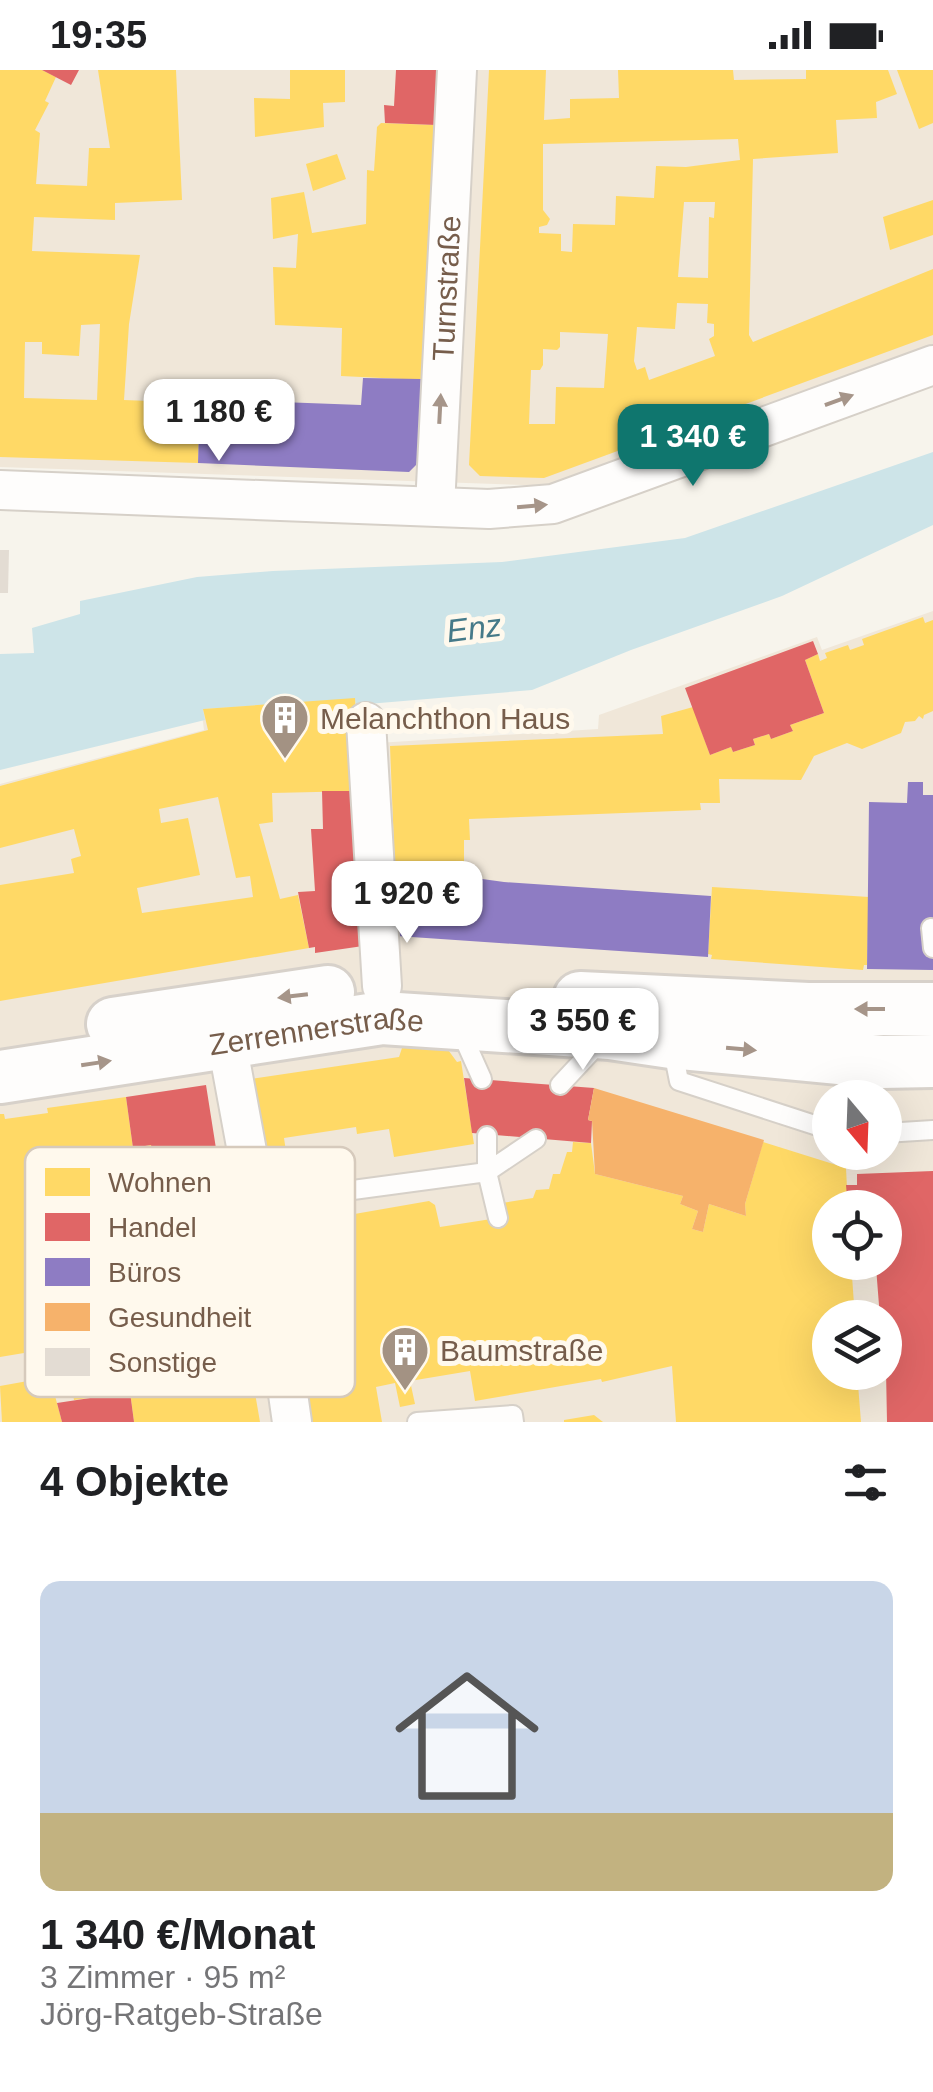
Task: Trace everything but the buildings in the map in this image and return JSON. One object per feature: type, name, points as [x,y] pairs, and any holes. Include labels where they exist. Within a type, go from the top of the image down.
[{"type":"main road","name":"Zerrennerstraße","points":[[0,1043],[243,1002],[382,986],[647,1020],[881,1062],[933,1061]]},
{"type":"main road","name":"Zerrennerstraße","points":[[0,1077],[382,1018],[456,1022],[647,1020],[808,1009],[933,1009]]},
{"type":"street","name":"Turnstraße","points":[[435,506],[458,70]]},
{"type":"street","points":[[0,490],[489,509],[553,504],[933,366]]},
{"type":"street","points":[[366,722],[382,986]]},
{"type":"street","points":[[227,1043],[246,1147]]},
{"type":"street","points":[[290,1397],[292,1422]]},
{"type":"lane","points":[[931,928],[933,948]]},
{"type":"lane","points":[[560,1085],[647,1020],[679,1081],[812,1124]]},
{"type":"lane","points":[[456,1022],[482,1079]]},
{"type":"lane","points":[[902,1132],[933,1130]]},
{"type":"lane","points":[[487,1136],[488,1172],[498,1218]]},
{"type":"lane","points":[[355,1190],[488,1172],[536,1138]]},
{"type":"lane","points":[[417,1422],[512,1415],[514,1422]]},
{"type":"shaded area","points":[[0,70],[933,70],[933,344],[551,486],[0,467]]},
{"type":"shaded area","points":[[933,611],[933,1422],[0,1422],[0,784],[204,730],[201,706],[359,698],[362,744],[598,729],[599,715],[817,637],[822,650]]},
{"type":"water","name":"Enz","points":[[933,452],[933,525],[782,596],[532,690],[356,705],[355,699],[203,709],[205,720],[0,770],[0,654],[34,653],[32,628],[80,614],[80,601],[197,577],[502,562],[685,538]]},
{"type":"place","name":"Melanchthon Haus","points":[[285,760]]},
{"type":"place","name":"Baumstraße","points":[[405,1392]]}]
